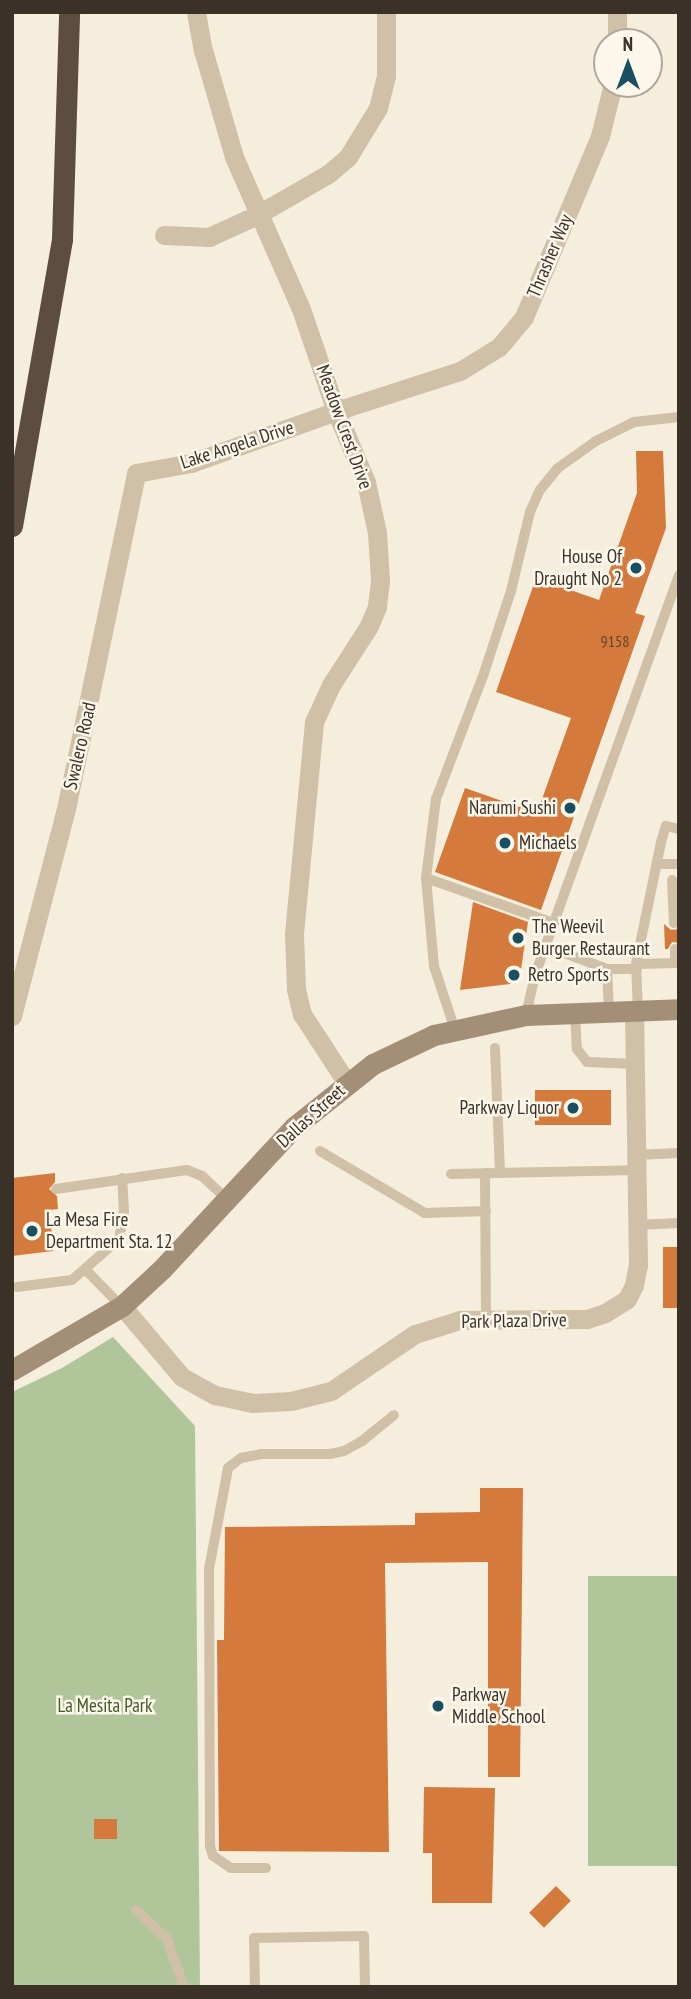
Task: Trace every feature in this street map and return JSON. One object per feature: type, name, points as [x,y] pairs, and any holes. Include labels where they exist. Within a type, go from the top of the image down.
[{"type":"highway","points":[[12,526],[62,239],[69,12]]},
{"type":"street","name":"Meadow Crest Drive","points":[[196,12],[203,50],[233,157],[301,309],[336,411],[366,482],[377,533],[379,594],[369,626],[331,685],[314,722],[298,874],[295,973],[302,1014],[347,1083]]},
{"type":"street","points":[[164,235],[209,237],[257,215],[328,174],[348,157],[365,134],[378,108],[386,76],[386,12]]},
{"type":"street","name":"Thrasher Way","points":[[336,411],[460,371],[487,357],[508,338],[524,317],[600,136],[610,98]]},
{"type":"street","name":"Lake Angela Drive","points":[[136,473],[191,463],[336,411]]},
{"type":"street","name":"Swalero Road","points":[[12,1016],[66,809],[136,473]]},
{"type":"street","name":"Dallas Street","points":[[12,1370],[122,1307],[162,1269],[294,1127],[373,1064],[434,1035],[526,1015],[679,1009]]},
{"type":"street","name":"Park Plaza Drive","points":[[122,1307],[182,1377],[215,1395],[252,1403],[291,1401],[331,1391],[415,1334],[460,1320],[587,1319],[605,1313],[627,1299],[634,1285],[637,1224],[636,1011]]},
{"type":"lane","points":[[455,1030],[434,966],[426,878],[436,799],[484,673],[511,591],[523,533],[540,489],[558,468],[596,441],[634,422],[679,417]]},
{"type":"lane","points":[[526,1015],[546,946],[679,575]]},
{"type":"lane","points":[[636,1011],[637,967],[666,826],[679,830]]},
{"type":"lane","points":[[657,864],[675,864]]},
{"type":"lane","points":[[426,878],[554,923]]},
{"type":"lane","points":[[653,881],[676,880],[674,923]]},
{"type":"lane","points":[[546,946],[607,969],[677,963],[675,948]]},
{"type":"lane","points":[[607,969],[609,1012]]},
{"type":"lane","points":[[575,1013],[577,1049],[587,1062],[635,1064]]},
{"type":"lane","points":[[495,1048],[500,1173]]},
{"type":"lane","points":[[320,1151],[425,1213],[486,1211]]},
{"type":"lane","points":[[451,1174],[500,1173],[636,1162],[679,1153]]},
{"type":"lane","points":[[56,1189],[187,1170],[202,1176],[227,1199]]},
{"type":"lane","points":[[485,1173],[486,1319]]},
{"type":"lane","points":[[17,1287],[72,1280],[119,1239],[124,1212],[122,1178]]},
{"type":"lane","points":[[637,1224],[679,1223]]},
{"type":"lane","points":[[85,1269],[102,1290],[122,1307]]},
{"type":"lane","points":[[266,1868],[231,1868],[213,1856],[210,1846],[209,1569],[228,1468],[241,1458],[262,1454],[330,1454],[344,1451],[362,1441],[394,1415]]},
{"type":"lane","points":[[136,1909],[167,1939],[184,1987]]},
{"type":"lane","points":[[255,1987],[254,1938],[364,1936],[365,1987]]},
{"type":"green space","name":"La Mesita Park","points":[[113,1337],[195,1426],[200,1987],[12,1987],[12,1392],[62,1368]]},
{"type":"green space","points":[[588,1576],[679,1576],[679,1866],[588,1866]]},
{"type":"building","points":[[636,451],[663,451],[666,528],[635,613],[645,616],[541,910],[435,872],[465,788],[537,813],[571,718],[496,692],[536,578],[599,600],[637,493]]},
{"type":"building","points":[[473,902],[528,922],[519,983],[460,990]]},
{"type":"building","points":[[664,924],[671,930],[679,929],[679,943],[672,942],[668,949],[665,949]]},
{"type":"building","name":"Parkway Liquor","points":[[535,1090],[611,1090],[611,1125],[535,1125]]},
{"type":"building","name":"La Mesa Fire Department Sta. 12","points":[[55,1173],[55,1182],[49,1189],[57,1196],[58,1209],[50,1210],[53,1251],[12,1256],[12,1178]]},
{"type":"building","points":[[663,1247],[678,1247],[678,1308],[663,1308]]},
{"type":"building","points":[[480,1488],[523,1488],[520,1777],[488,1777],[488,1562],[385,1563],[389,1852],[219,1851],[217,1640],[224,1640],[225,1527],[415,1525],[415,1513],[480,1512]]},
{"type":"building","points":[[424,1787],[495,1788],[492,1903],[432,1903],[432,1853],[423,1853]]},
{"type":"building","points":[[94,1819],[117,1819],[117,1839],[94,1839]]},
{"type":"building","points":[[556,1886],[571,1901],[544,1928],[529,1913]]},
{"type":"place","name":"House Of Draught No 2","points":[[636,568]]},
{"type":"place","name":"Narumi Sushi","points":[[570,808]]},
{"type":"place","name":"Michaels","points":[[505,843]]},
{"type":"place","name":"The Weevil Burger Restaurant","points":[[518,938]]},
{"type":"place","name":"Retro Sports","points":[[514,975]]},
{"type":"place","name":"Parkway Liquor","points":[[573,1108]]},
{"type":"place","name":"La Mesa Fire Department Sta. 12","points":[[32,1231]]},
{"type":"place","name":"Parkway Middle School","points":[[438,1706]]}]
